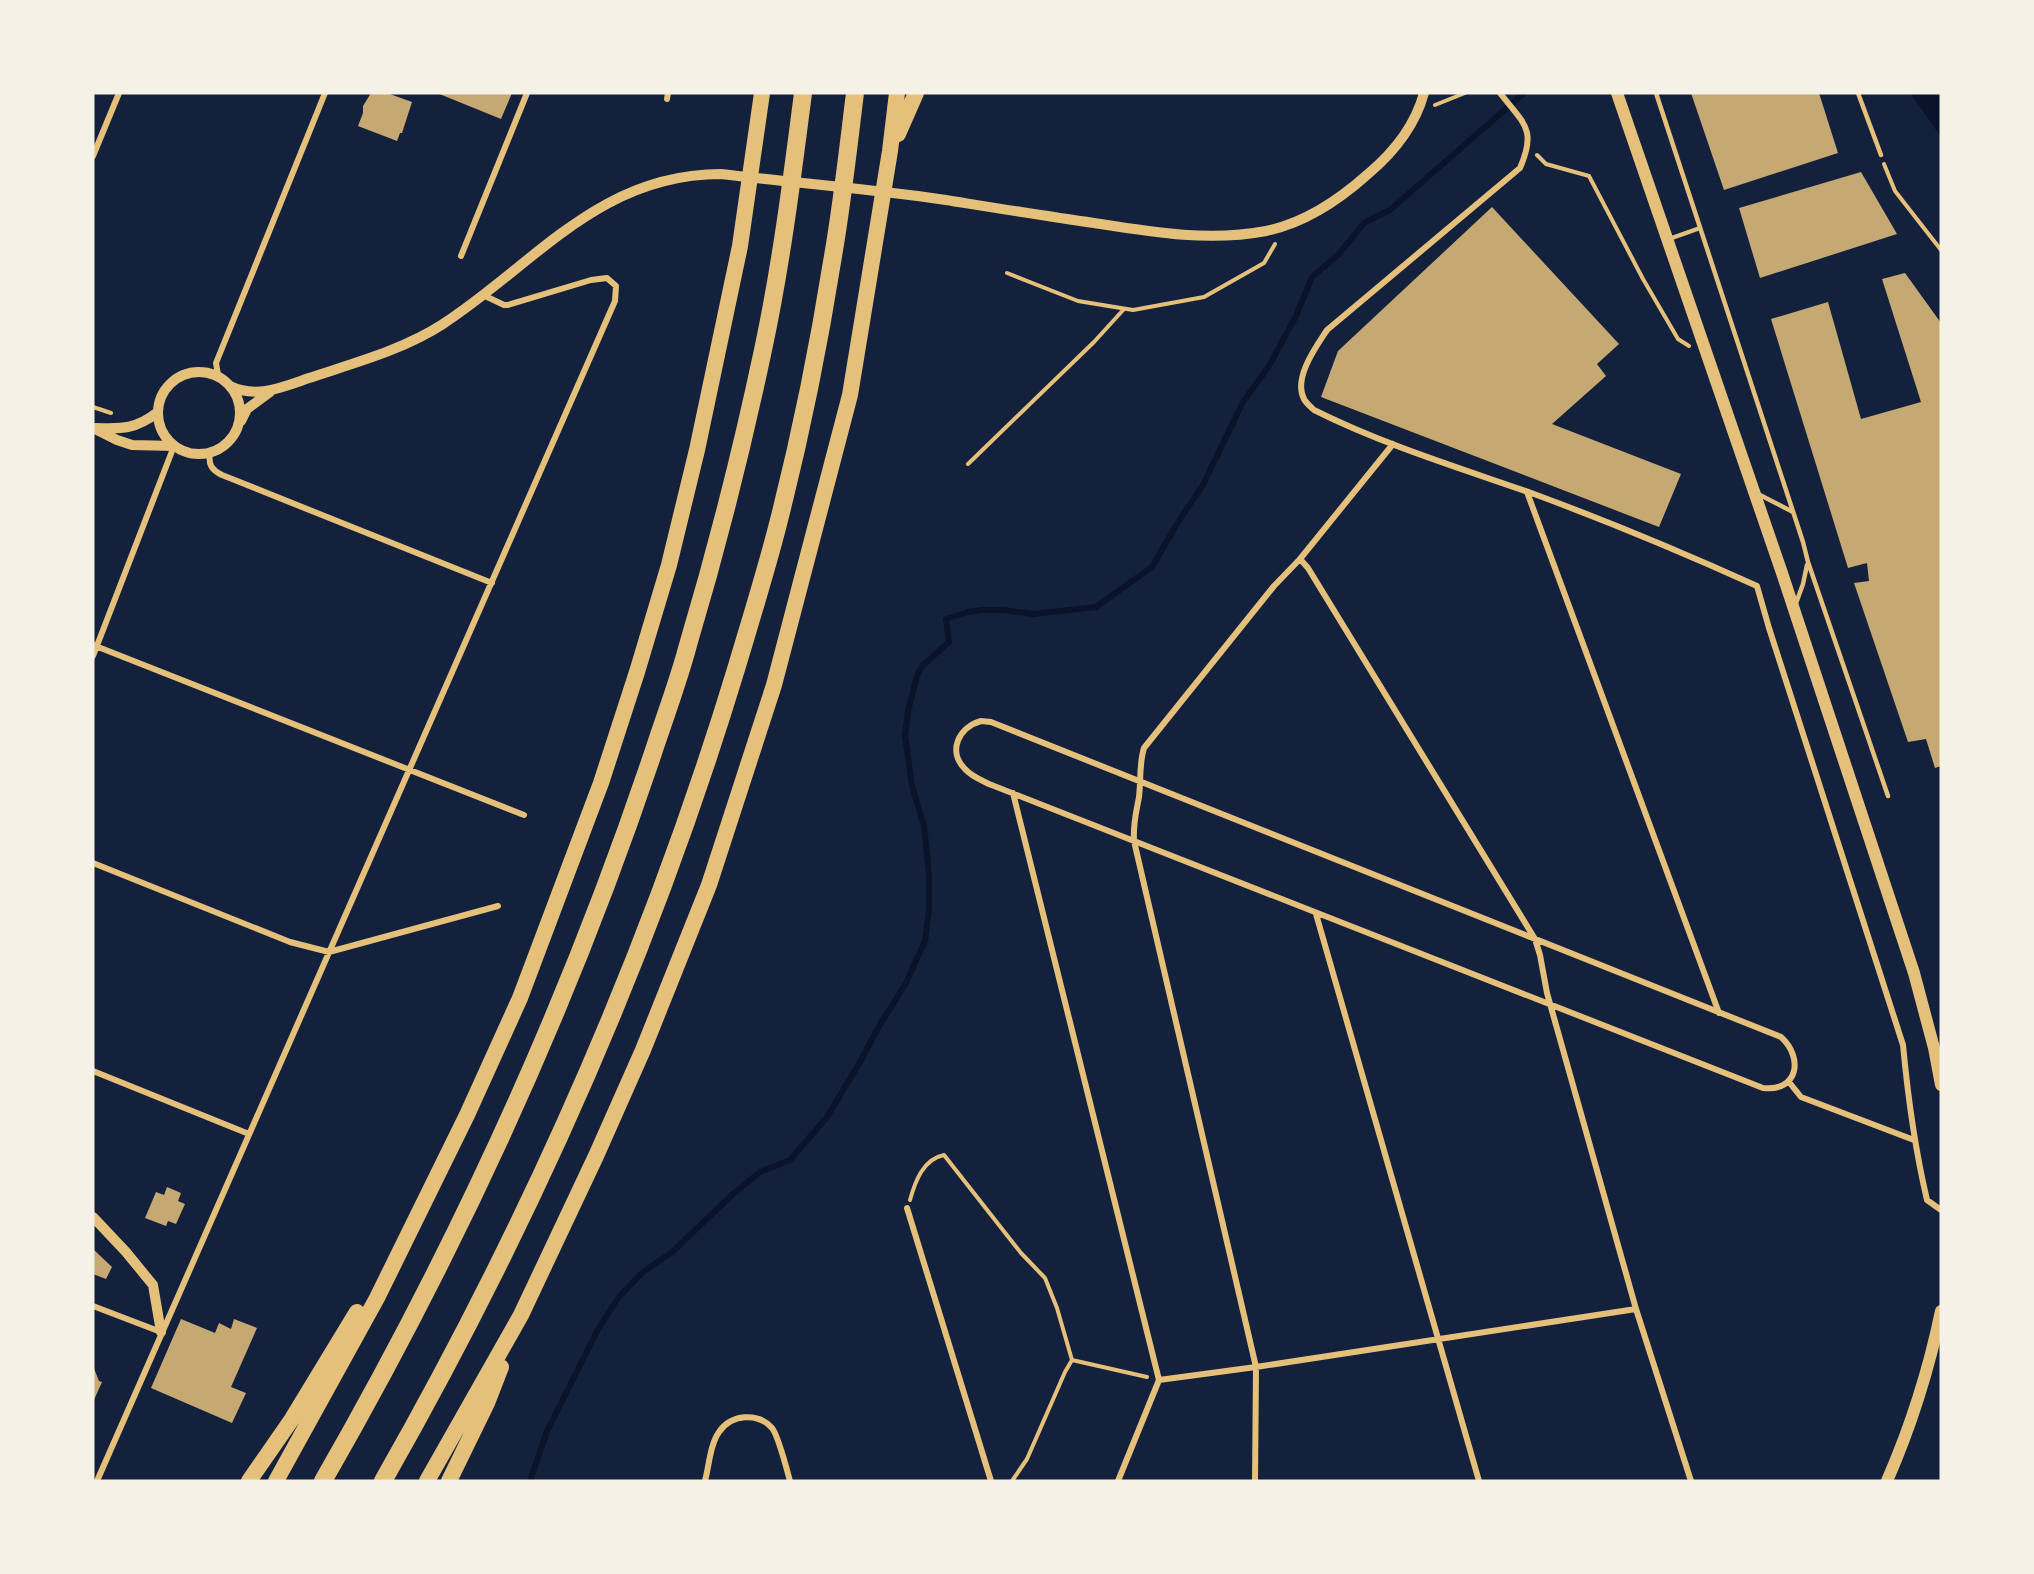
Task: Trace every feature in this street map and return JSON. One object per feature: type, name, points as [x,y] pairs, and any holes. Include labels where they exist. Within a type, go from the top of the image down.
[{"type":"highway","points":[[276,1481],[377,1298],[467,1115],[520,998],[605,772],[669,565],[697,450],[740,246],[762,93]]},
{"type":"highway","points":[[428,1481],[521,1315],[596,1156],[643,1050],[709,885],[774,685],[850,394],[890,151],[897,93]]},
{"type":"highway","points":[[323,1481],[372,1396],[481,1178],[549,1027],[606,888],[638,798],[687,648],[718,540],[764,347],[802,99]]},
{"type":"highway","points":[[890,151],[913,100]]},
{"type":"highway","points":[[383,1481],[439,1384],[579,1096],[623,991],[671,864],[724,710],[778,523],[806,402],[833,261],[854,102]]},
{"type":"highway","points":[[249,1481],[292,1419],[419,1211]]},
{"type":"highway","points":[[449,1481],[487,1403],[521,1315]]},
{"type":"main road","points":[[1617,93],[1754,492],[1914,973],[1941,1084]]},
{"type":"main road","points":[[1887,1481],[1902,1446],[1925,1376],[1941,1311]]},
{"type":"street","points":[[93,156],[119,93]]},
{"type":"street","points":[[218,375],[216,363],[325,93]]},
{"type":"street","points":[[461,256],[527,93]]},
{"type":"street","points":[[230,386],[245,392],[273,390],[420,337],[441,325],[552,239],[598,207],[652,184],[700,174],[721,174],[943,200],[1175,234],[1224,236],[1266,231],[1315,213],[1363,179],[1402,139],[1417,112],[1424,93]]},
{"type":"street","points":[[1500,93],[1523,124],[1528,135],[1528,146],[1520,168],[1328,330],[1307,362],[1302,378],[1304,399],[1314,410],[1393,444],[1666,545],[1757,586],[1903,1046],[1914,1140],[1927,1200],[1941,1210]]},
{"type":"street","points":[[97,1481],[615,301],[616,286],[607,278],[591,280],[508,305],[483,294]]},
{"type":"street","points":[[238,426],[240,412],[236,396],[226,380],[218,375],[198,372],[184,374],[166,387],[159,400],[158,423],[164,436],[174,446],[196,455],[210,453],[223,447],[233,437],[247,409],[273,390]]},
{"type":"street","points":[[93,428],[133,427],[158,412]]},
{"type":"street","points":[[93,428],[132,445],[174,446]]},
{"type":"street","points":[[1255,1481],[1256,1367],[1134,841],[1141,758],[1144,748],[1274,586],[1300,559],[1393,444]]},
{"type":"street","points":[[93,656],[174,446]]},
{"type":"street","points":[[210,453],[210,465],[214,471],[222,475],[492,582]]},
{"type":"street","points":[[1527,492],[1719,1012]]},
{"type":"street","points":[[1300,559],[1308,568],[1535,939],[1545,985],[1636,1310],[1691,1481]]},
{"type":"street","points":[[95,646],[524,815]]},
{"type":"street","points":[[981,721],[991,722],[1719,1012],[1781,1037],[1788,1044],[1794,1061],[1793,1074],[1789,1083],[1781,1087],[1763,1088],[1012,792],[974,776],[963,768],[957,756],[958,741],[962,731],[971,724],[981,721]]},
{"type":"street","points":[[1012,792],[1159,1380],[1118,1481]]},
{"type":"street","points":[[93,862],[290,942],[329,952],[498,906]]},
{"type":"street","points":[[1317,914],[1479,1481]]},
{"type":"street","points":[[93,1071],[249,1134]]},
{"type":"street","points":[[1789,1083],[1802,1097],[1914,1140]]},
{"type":"street","points":[[907,1208],[991,1481]]},
{"type":"street","points":[[93,1217],[153,1285],[161,1332]]},
{"type":"street","points":[[93,1306],[161,1332]]},
{"type":"street","points":[[1159,1380],[1636,1310]]},
{"type":"street","points":[[705,1481],[719,1431],[731,1421],[747,1416],[760,1420],[773,1429],[790,1481]]},
{"type":"lane","points":[[1656,93],[1808,562],[1888,796]]},
{"type":"lane","points":[[1858,93],[1881,155]]},
{"type":"lane","points":[[1667,240],[1700,228]]},
{"type":"lane","points":[[1754,492],[1793,512]]},
{"type":"lane","points":[[1793,610],[1808,562]]},
{"type":"path","points":[[1417,112],[1465,93]]},
{"type":"path","points":[[1528,146],[1546,164],[1590,176],[1642,279],[1678,339],[1708,358]]},
{"type":"path","points":[[1881,155],[1887,176],[1895,191],[1941,250]]},
{"type":"path","points":[[1007,273],[1078,301],[1133,310],[1204,297],[1264,263],[1286,225]]},
{"type":"path","points":[[968,464],[1094,342],[1124,308]]},
{"type":"path","points":[[907,1208],[916,1178],[935,1157],[944,1155],[1021,1253],[1045,1278],[1057,1308],[1072,1360],[1027,1459],[1012,1481]]},
{"type":"path","points":[[1072,1360],[1159,1380]]},
{"type":"water","points":[[1910,93],[1941,93],[1941,137]]},
{"type":"building","points":[[371,93],[387,93],[412,102],[397,141],[358,126],[363,106]]},
{"type":"building","points":[[437,93],[512,93],[501,119]]},
{"type":"building","points":[[1691,93],[1819,93],[1838,153],[1724,190]]},
{"type":"building","points":[[1861,172],[1897,234],[1760,278],[1739,208]]},
{"type":"building","points":[[1492,207],[1619,344],[1597,364],[1606,376],[1552,424],[1681,474],[1659,527],[1321,397],[1338,351]]},
{"type":"building","points":[[1905,273],[1941,323],[1941,766],[1935,768],[1926,739],[1908,742],[1854,583],[1869,581],[1867,563],[1848,568],[1771,319],[1828,302],[1861,419],[1921,402],[1882,279]]},
{"type":"building","points":[[167,1187],[181,1193],[178,1201],[185,1204],[176,1224],[168,1221],[166,1226],[145,1218],[156,1192],[164,1195]]},
{"type":"building","points":[[93,1249],[112,1267],[106,1279],[93,1274]]},
{"type":"building","points":[[181,1319],[215,1333],[219,1323],[231,1329],[234,1319],[257,1328],[231,1387],[246,1393],[232,1423],[151,1388]]},
{"type":"building","points":[[93,1366],[99,1381],[102,1382],[93,1402]]},
{"type":"waterway","points":[[530,1481],[547,1431],[597,1331],[618,1298],[643,1272],[671,1253],[733,1194],[760,1172],[790,1160],[827,1117],[906,983],[925,941],[929,910],[929,874],[924,826],[912,786],[905,736],[908,711],[917,676],[922,666],[949,642],[946,619],[983,610],[1033,614],[1096,607],[1152,567],[1203,485],[1243,402],[1269,366],[1296,316],[1312,277],[1338,255],[1364,223],[1390,210],[1524,93]]}]
